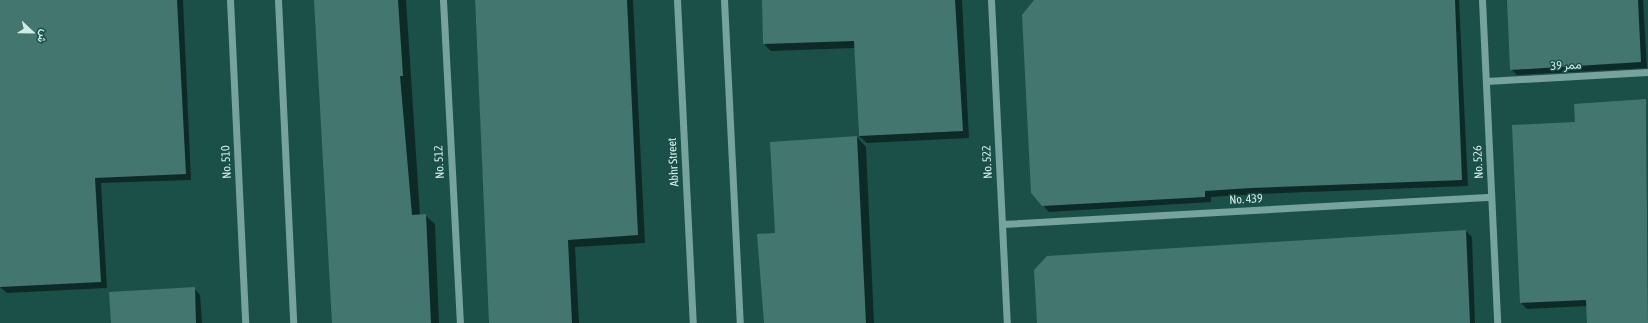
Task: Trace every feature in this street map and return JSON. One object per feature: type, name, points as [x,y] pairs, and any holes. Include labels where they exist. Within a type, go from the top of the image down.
[{"type":"street","name":"No. 510","points":[[230,0],[245,323]]},
{"type":"street","points":[[278,0],[293,323]]},
{"type":"street","name":"No. 512","points":[[443,0],[460,323]]},
{"type":"street","name":"Abhr Street","points":[[677,0],[693,323]]},
{"type":"street","points":[[724,0],[740,323]]},
{"type":"street","name":"No. 522","points":[[991,0],[1007,323]]},
{"type":"street","name":"No. 526","points":[[1482,0],[1497,323]]},
{"type":"street","name":"ممر 39","points":[[1486,81],[1648,72]]},
{"type":"street","name":"No. 439","points":[[1002,224],[1491,197]]},
{"type":"building","points":[[0,0],[177,0],[186,174],[95,178],[101,282],[0,287]]},
{"type":"building","points":[[314,0],[398,0],[403,76],[400,76],[412,215],[426,214],[431,323],[332,323]]},
{"type":"building","points":[[475,0],[627,0],[638,235],[568,240],[572,323],[489,323]]},
{"type":"building","points":[[762,0],[955,0],[963,131],[859,136],[854,41],[763,44]]},
{"type":"building","points":[[1034,0],[1455,0],[1462,180],[1251,188],[1205,191],[1205,197],[1042,206],[1031,193],[1022,15]]},
{"type":"building","points":[[1507,0],[1638,0],[1641,62],[1510,70]]},
{"type":"building","points":[[1646,99],[1648,323],[1587,323],[1586,300],[1520,303],[1512,125],[1575,122],[1574,104]]},
{"type":"building","points":[[857,136],[866,323],[764,323],[757,234],[775,233],[770,142]]},
{"type":"building","points":[[1466,230],[1470,323],[1037,323],[1034,270],[1047,256]]},
{"type":"building","points":[[195,287],[196,323],[111,323],[109,292]]}]
